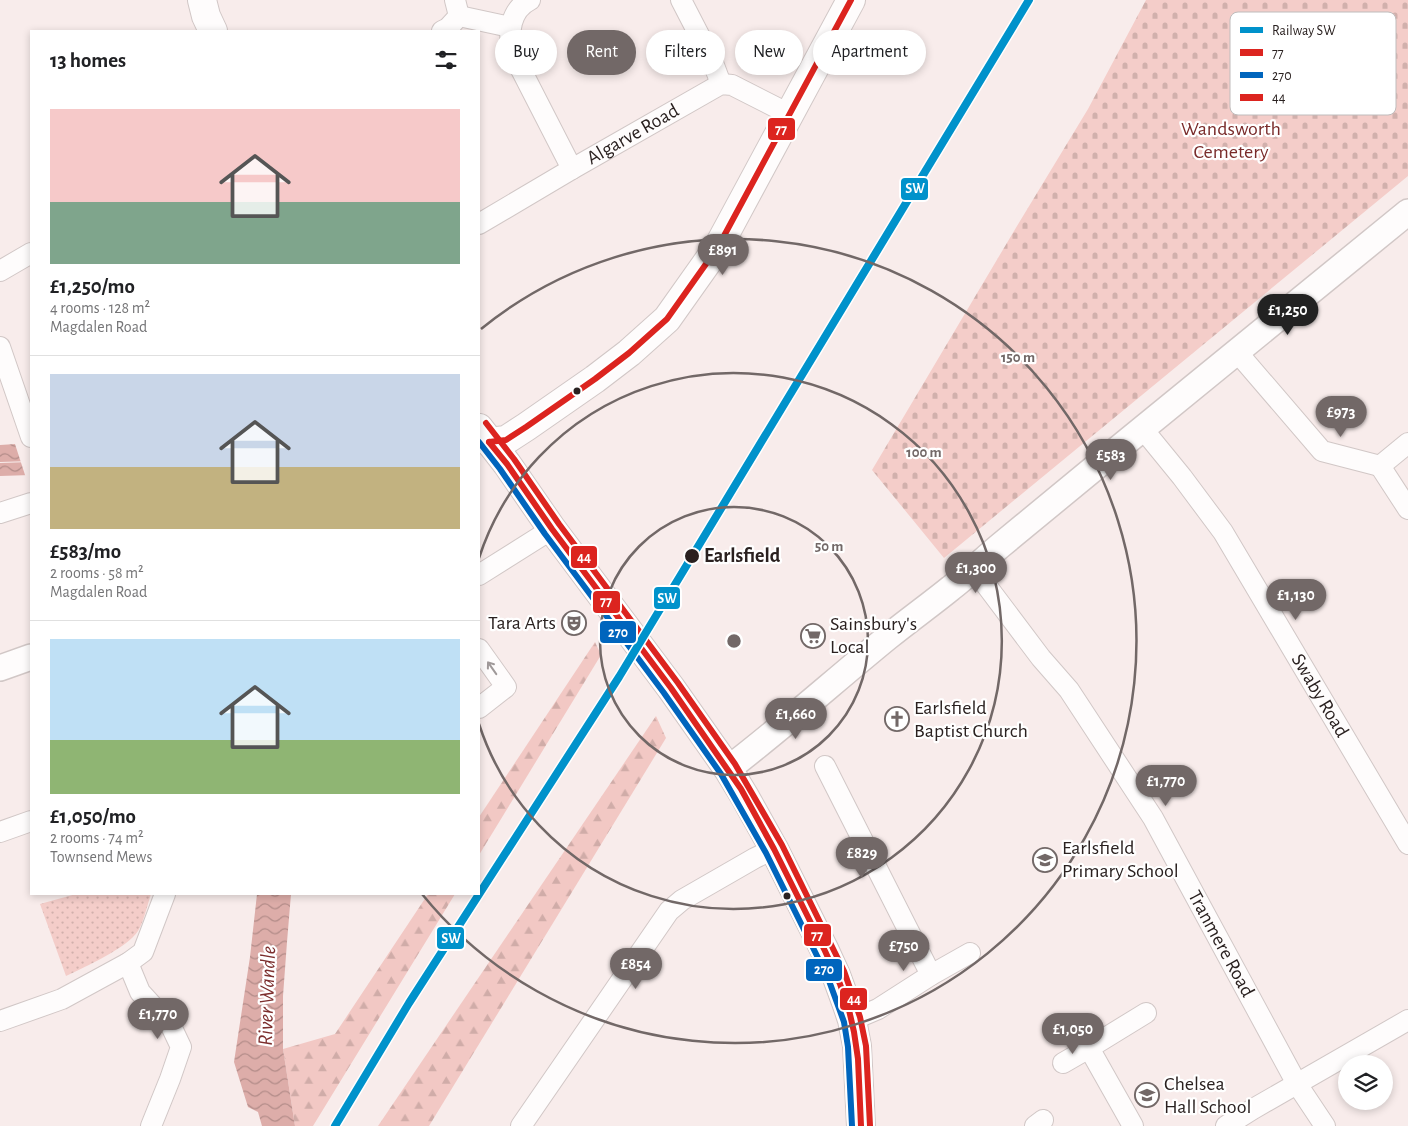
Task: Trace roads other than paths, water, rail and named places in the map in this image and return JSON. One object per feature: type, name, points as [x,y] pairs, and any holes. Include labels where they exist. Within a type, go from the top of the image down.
[{"type":"main road","points":[[202,0],[206,16],[213,30]]},
{"type":"main road","points":[[482,438],[506,440],[595,379],[629,353],[666,319],[718,247],[851,0]]},
{"type":"main road","points":[[482,438],[507,464],[552,529],[671,688],[741,789],[774,849],[836,975],[852,1020],[857,1046],[861,1126]]},
{"type":"street","points":[[530,0],[514,15],[510,27],[509,40],[512,52],[572,168]]},
{"type":"street","points":[[681,0],[712,60],[720,84],[732,85],[789,114]]},
{"type":"street","points":[[444,30],[448,28],[457,8],[510,27]]},
{"type":"street","name":"Algarve Road","points":[[480,223],[572,168],[720,84]]},
{"type":"street","points":[[728,769],[1408,212]]},
{"type":"street","points":[[0,271],[30,254]]},
{"type":"street","points":[[0,347],[30,434]]},
{"type":"street","points":[[1237,352],[1322,451],[1380,466],[1408,509]]},
{"type":"street","name":"Swaby Road","points":[[1142,428],[1223,532],[1408,844]]},
{"type":"street","points":[[1380,466],[1408,443]]},
{"type":"street","points":[[0,513],[30,503]]},
{"type":"street","points":[[480,574],[552,529]]},
{"type":"street","name":"Tranmere Road","points":[[974,569],[1041,658],[1069,690],[1153,818],[1297,1084],[1325,1126]]},
{"type":"street","points":[[480,650],[506,687],[480,707]]},
{"type":"street","points":[[0,668],[30,658]]},
{"type":"street","points":[[825,766],[930,975]]},
{"type":"street","points":[[0,832],[30,821]]},
{"type":"street","points":[[521,1126],[669,910],[682,900],[774,849]]},
{"type":"street","points":[[0,1021],[62,999],[128,963],[143,952],[165,895]]},
{"type":"street","points":[[852,1020],[878,1009],[930,975],[970,953]]},
{"type":"street","points":[[128,963],[140,992],[171,1026],[181,1047],[151,1126]]},
{"type":"street","points":[[1063,1063],[1146,1013]]},
{"type":"street","points":[[1226,1126],[1408,1020]]},
{"type":"street","points":[[1089,1048],[1133,1126]]},
{"type":"water","points":[[30,443],[30,461],[0,462],[0,445]]},
{"type":"water","points":[[30,462],[30,475],[0,476],[0,463]]},
{"type":"water","name":"River Wandle","points":[[257,895],[291,895],[283,996],[283,1049],[295,1126],[262,1126],[258,1112],[248,1107],[234,1062],[250,957]]},
{"type":"rail line","name":"SW","points":[[480,893],[619,677],[1029,0]]},
{"type":"rail line","name":"SW","points":[[335,1126],[409,1003],[479,895]]},
{"type":"place","name":"Earlsfield","points":[[692,556]]},
{"type":"place","name":"Tara Arts","points":[[574,623]]},
{"type":"place","name":"Sainsbury's Local","points":[[813,636]]},
{"type":"place","name":"Earlsfield Baptist Church","points":[[897,719]]},
{"type":"place","name":"Earlsfield Primary School","points":[[1045,860]]},
{"type":"place","name":"Chelsea Hall School","points":[[1147,1095]]},
{"type":"park label","name":"Wandsworth Cemetery","points":[[1231,140]]}]
